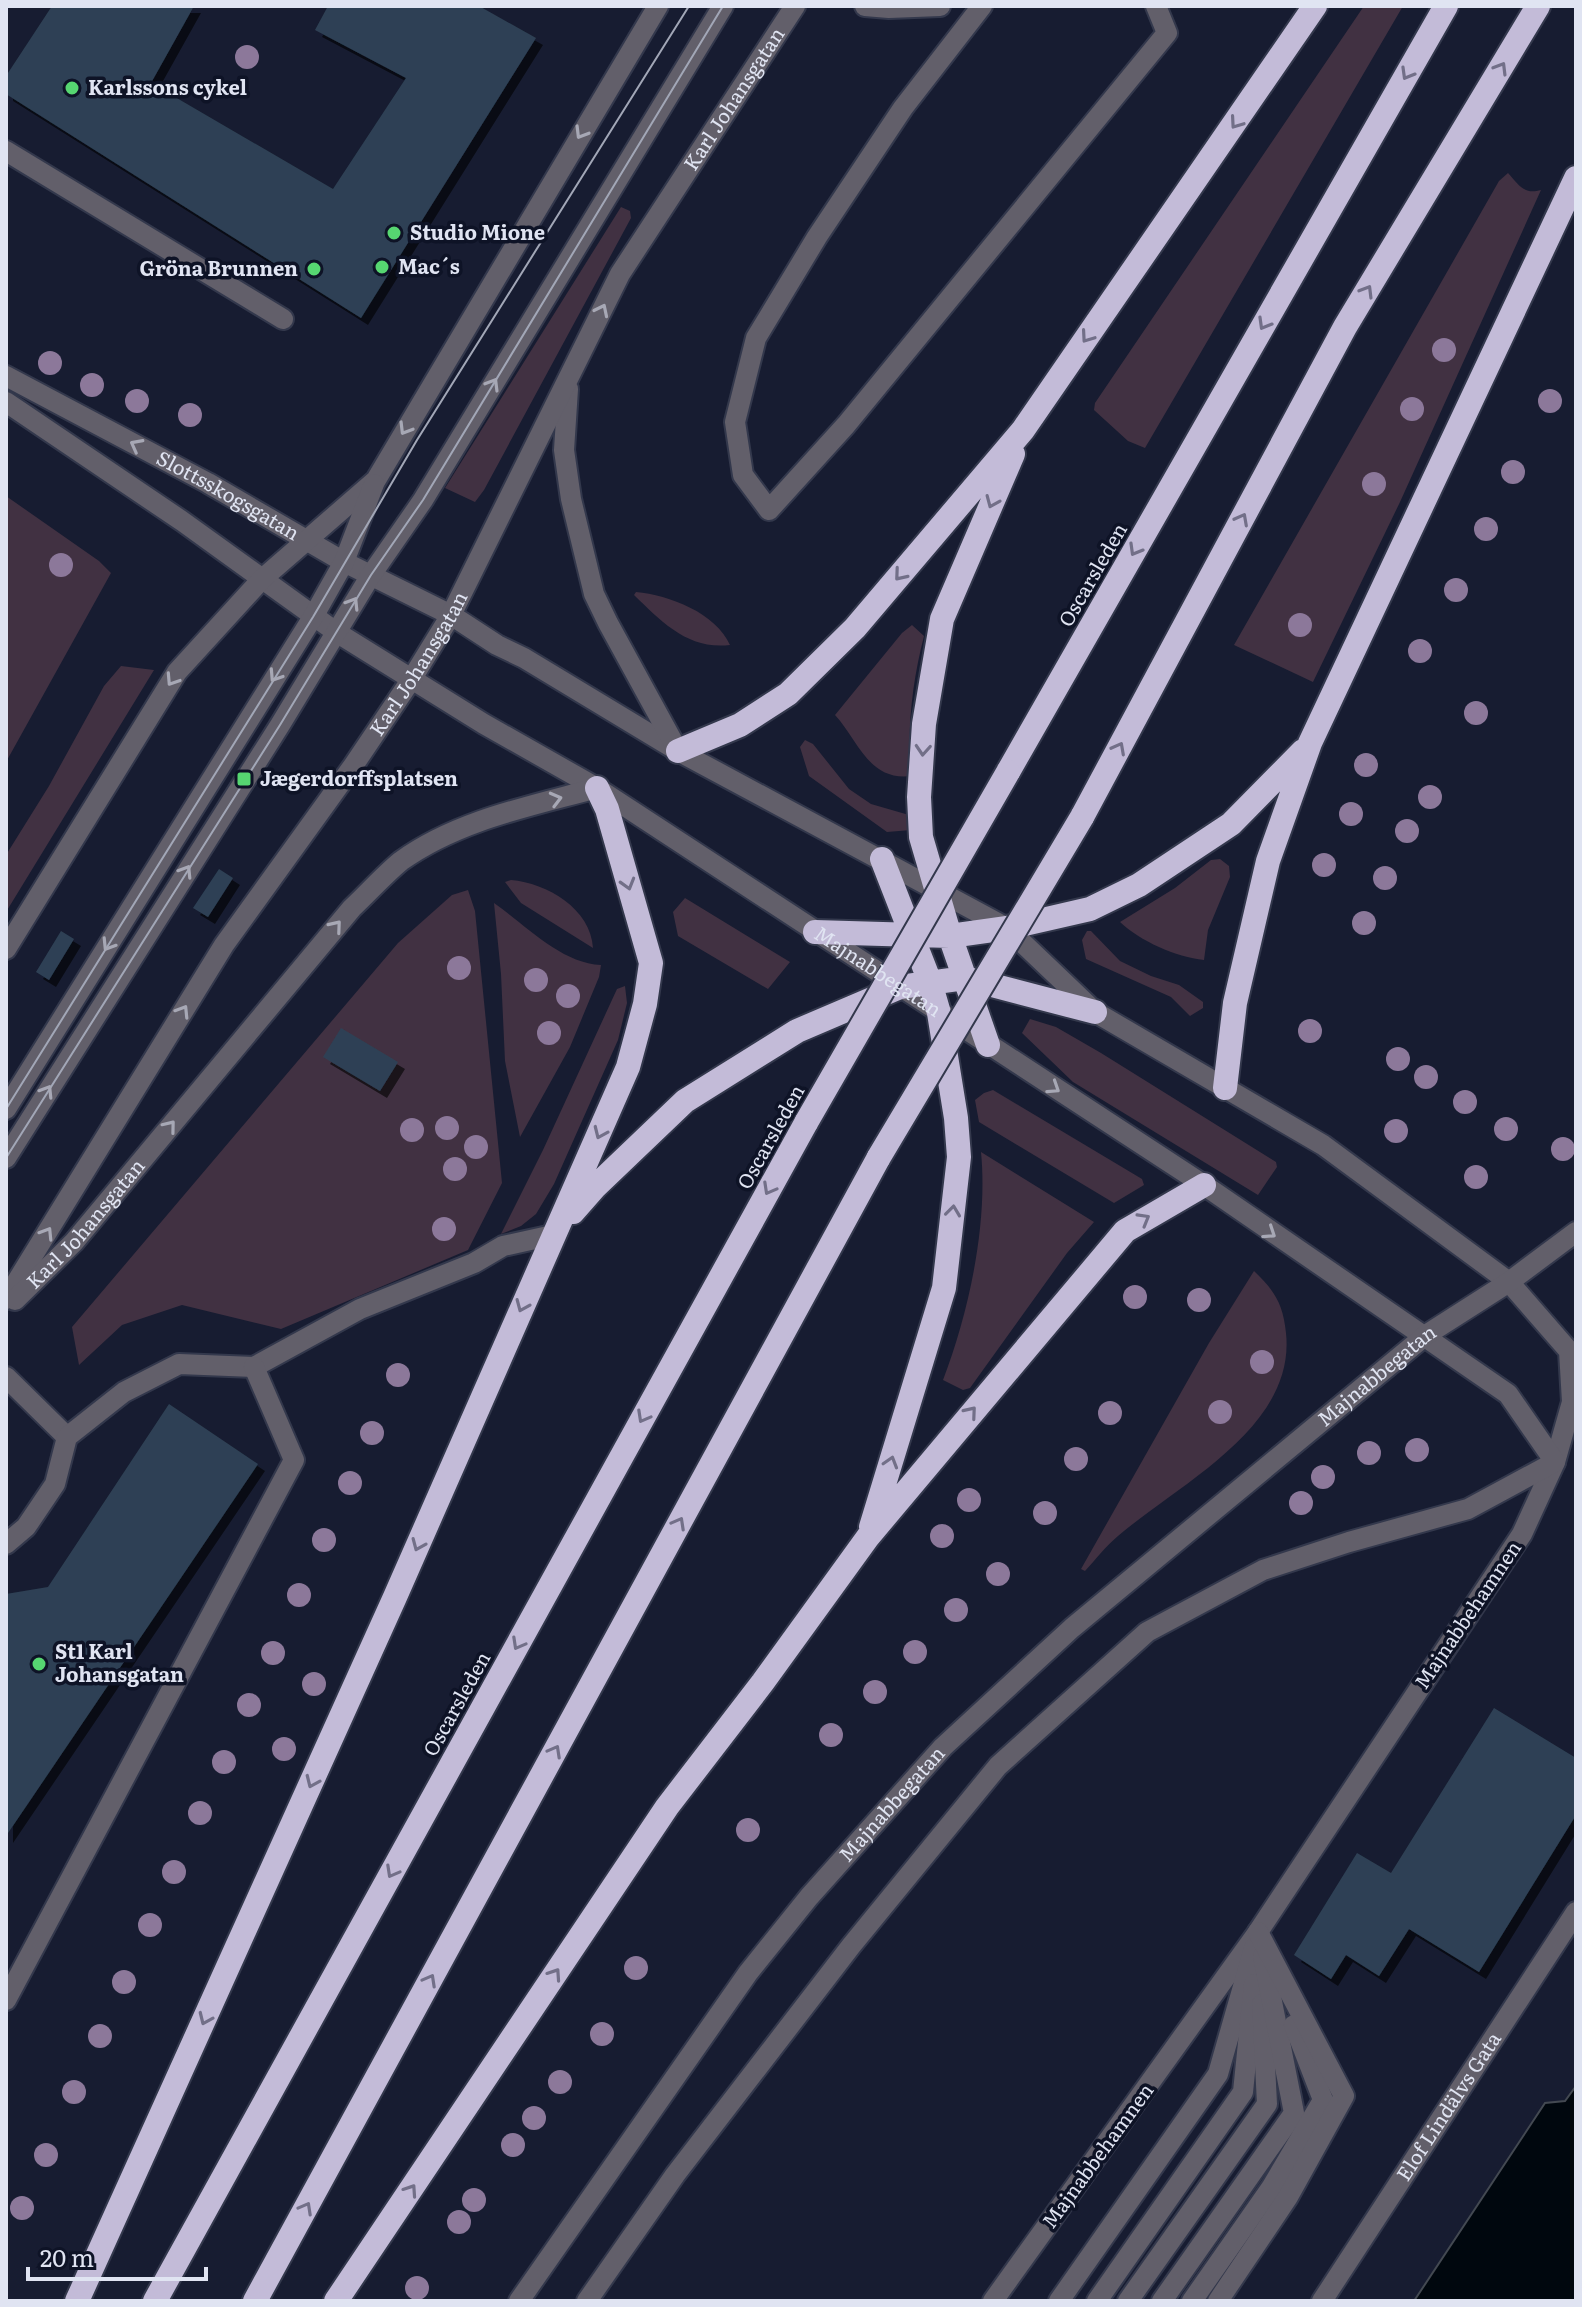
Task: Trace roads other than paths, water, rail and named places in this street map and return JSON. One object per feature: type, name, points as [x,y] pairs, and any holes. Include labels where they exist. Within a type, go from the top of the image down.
[{"type":"highway","points":[[678,751],[740,725],[788,694],[855,628],[1023,430],[1315,6]]},
{"type":"highway","name":"Oscarsleden","points":[[155,2301],[807,1121],[1446,6]]},
{"type":"highway","points":[[255,2301],[879,1157],[1082,817],[1345,327],[1538,6]]},
{"type":"highway","points":[[1225,1088],[1235,1003],[1268,861],[1310,743],[1576,178]]},
{"type":"highway","points":[[988,1045],[950,936],[921,837],[919,797],[924,724],[942,619],[1023,430]]},
{"type":"highway","points":[[815,932],[950,936],[1007,928],[1090,909],[1139,885],[1231,824],[1310,743]]},
{"type":"highway","points":[[77,2301],[395,1597],[628,1067],[645,1004],[651,963],[607,809],[597,788]]},
{"type":"highway","points":[[868,1537],[944,1288],[959,1157],[939,1013],[882,859]]},
{"type":"highway","points":[[553,1235],[595,1187],[685,1101],[797,1031],[900,987],[965,978],[1095,1012]]},
{"type":"highway","points":[[336,2301],[667,1807],[868,1537],[1125,1231],[1204,1185]]},
{"type":"street","points":[[6,1109],[313,617],[344,562],[376,480],[658,6]]},
{"type":"street","points":[[6,1158],[280,725],[371,575],[423,500],[723,6]]},
{"type":"street","name":"Karl Johansgatan","points":[[6,1299],[224,945],[388,717],[451,615],[620,274],[795,6]]},
{"type":"street","points":[[865,6],[940,6]]},
{"type":"street","points":[[982,6],[903,108],[817,237],[756,338],[735,422],[743,475],[769,510],[846,425],[1167,33],[1156,6]]},
{"type":"street","points":[[6,151],[283,319]]},
{"type":"street","name":"Slottsskogsgatan","points":[[6,376],[208,483],[344,562],[451,615]]},
{"type":"street","points":[[568,381],[564,450],[571,499],[594,594],[678,751]]},
{"type":"street","name":"Slottsskogsgatan","points":[[6,402],[182,521],[313,617],[411,680]]},
{"type":"street","points":[[6,949],[177,672],[261,580],[376,480]]},
{"type":"street","points":[[451,615],[678,751],[1007,928],[1095,1012],[1323,1145],[1509,1282]]},
{"type":"street","name":"Majnabbegatan","points":[[411,680],[597,788],[1204,1185],[1269,1233],[1426,1335],[1072,1628],[943,1747],[809,1897],[748,1973],[519,2301]]},
{"type":"street","name":"Karl Johansgatan","points":[[6,1309],[74,1242],[352,908],[401,862],[452,832],[511,811],[597,788]]},
{"type":"street","points":[[587,2301],[684,2163],[851,1946],[998,1766],[1147,1632],[1263,1570],[1468,1509],[1555,1462],[1508,1394],[1426,1335],[1509,1282],[1576,1232]]},
{"type":"street","points":[[6,1544],[26,1527],[55,1484],[67,1437],[124,1392],[179,1364],[254,1367],[360,1309],[474,1263],[503,1246],[553,1235]]},
{"type":"street","name":"Majnabbehamnen","points":[[993,2301],[1258,1932],[1522,1534],[1555,1462],[1572,1402],[1569,1351],[1509,1282]]},
{"type":"street","points":[[6,2000],[294,1460],[254,1367]]},
{"type":"street","points":[[6,1377],[67,1437]]},
{"type":"street","name":"Elof Lindälvs Gata","points":[[1322,2301],[1576,1912]]},
{"type":"street","points":[[1128,2301],[1267,2104],[1258,1932]]},
{"type":"street","points":[[1162,2301],[1294,2113],[1258,1932]]},
{"type":"street","points":[[1192,2301],[1271,2188],[1323,2100],[1258,1932]]},
{"type":"street","points":[[1218,2301],[1288,2197],[1344,2096],[1258,1932]]},
{"type":"street","name":"Majnabbehamnen","points":[[1059,2301],[1218,2074],[1258,1932]]},
{"type":"street","name":"Majnabbehamnen","points":[[1097,2301],[1243,2092],[1258,1932]]},
{"type":"tram line","points":[[6,1109],[313,617],[417,440],[689,6]]},
{"type":"tram line","points":[[6,1158],[280,725],[371,575],[423,500],[723,6]]},
{"type":"place","name":"Karlssons cykel","points":[[72,88]]},
{"type":"place","name":"Studio Mione","points":[[394,233]]},
{"type":"place","name":"Mac´s","points":[[382,267]]},
{"type":"place","name":"Gröna Brunnen","points":[[314,269]]},
{"type":"place","name":"Jægerdorffsplatsen","points":[[244,779]]},
{"type":"place","name":"St1 Karl Johansgatan","points":[[39,1664]]}]
